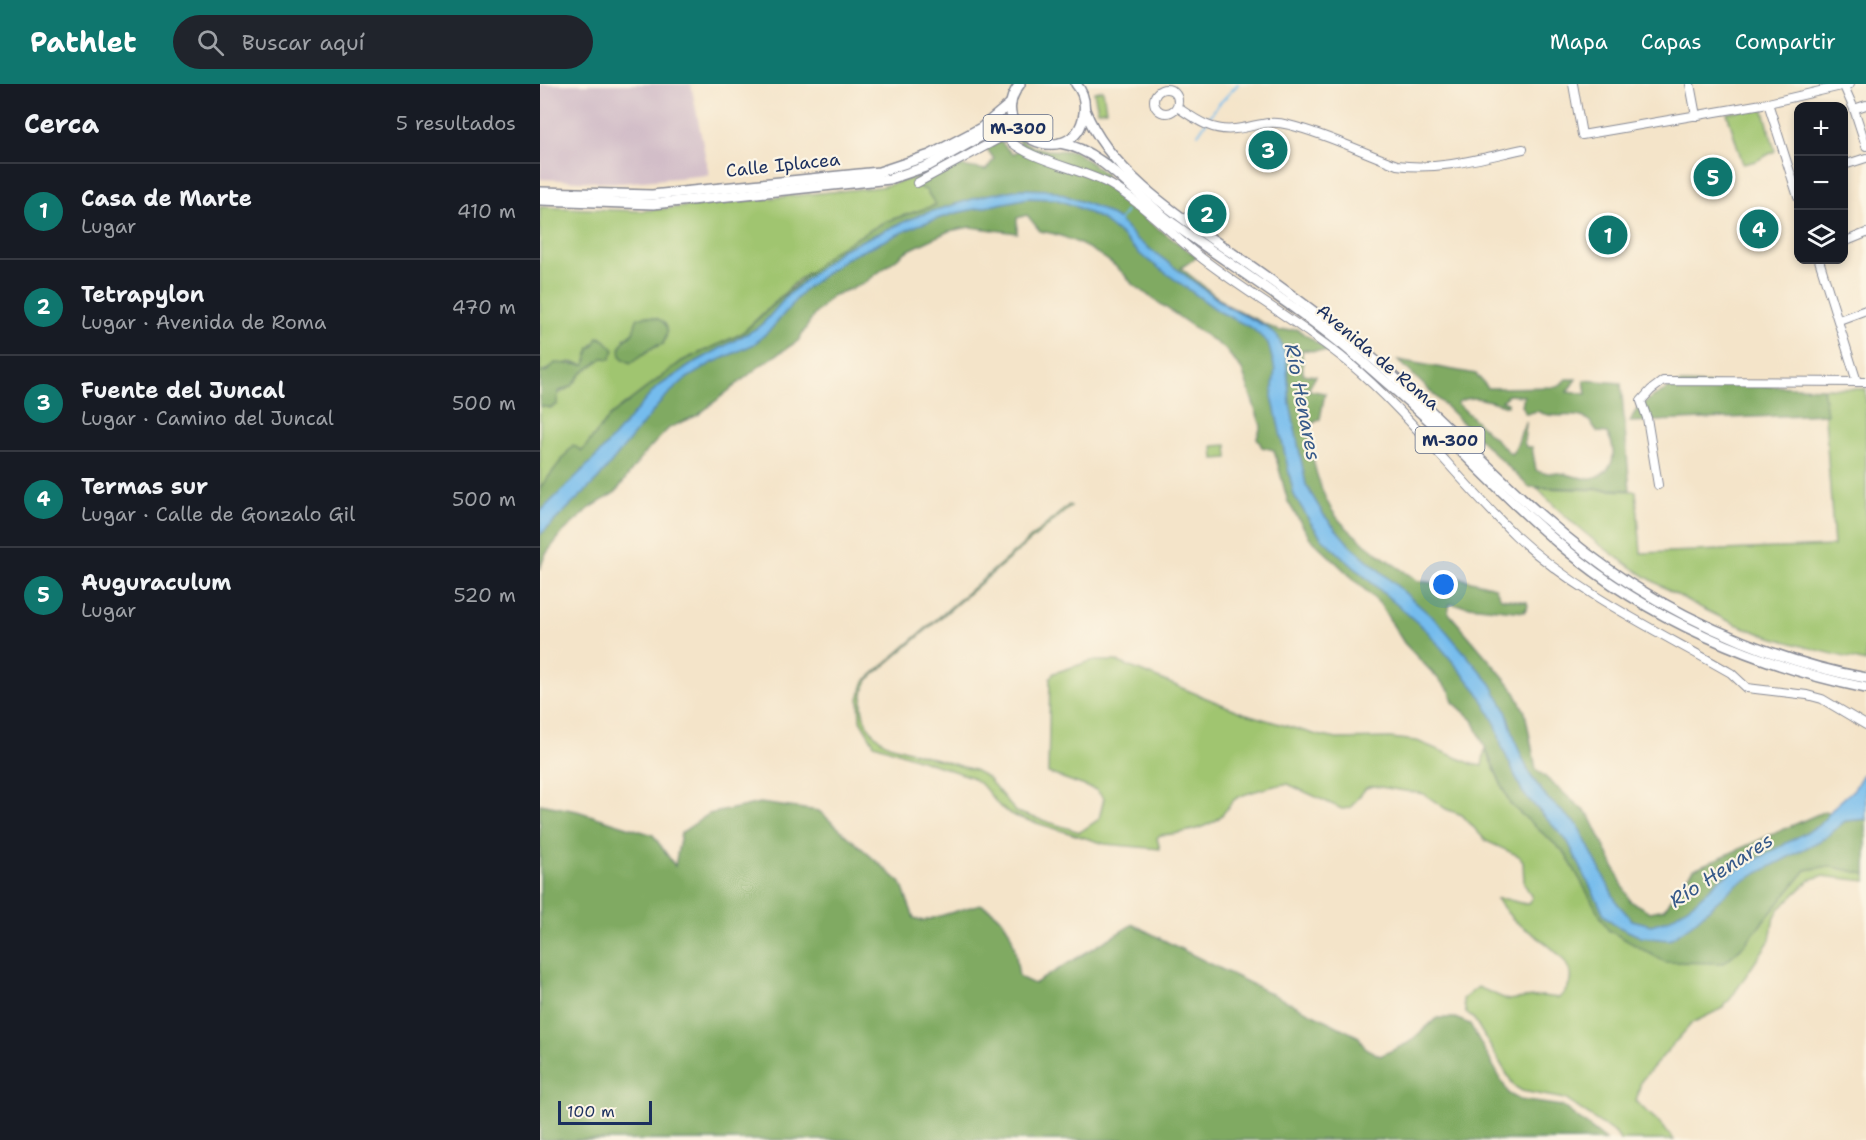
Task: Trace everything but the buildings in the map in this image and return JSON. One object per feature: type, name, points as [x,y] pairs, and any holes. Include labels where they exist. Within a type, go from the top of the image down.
[{"type":"main road","name":"M-300","points":[[1020,84],[1011,103],[1014,121],[1018,128],[1036,143],[1060,143],[1073,135],[1082,124],[1085,110],[1084,99],[1076,84]]},
{"type":"main road","name":"Calle Iplacea","points":[[540,192],[652,195],[879,172],[930,155],[981,128],[1011,103]]},
{"type":"main road","name":"Avenida de Roma","points":[[1085,110],[1098,137],[1115,158],[1152,194],[1358,346],[1439,417],[1514,492],[1572,542],[1629,583],[1740,640],[1801,662],[1866,678]]},
{"type":"main road","name":"Calle Iplacea","points":[[540,200],[653,204],[890,179],[928,166],[987,134],[1005,128],[1018,128]]},
{"type":"main road","name":"Avenida de Roma","points":[[1060,143],[1085,150],[1170,221],[1353,354],[1433,424],[1564,549],[1624,592],[1673,620],[1737,650],[1799,671],[1866,688]]},
{"type":"street","points":[[1573,84],[1582,135],[1768,103],[1846,85],[1866,146]]},
{"type":"street","points":[[1690,84],[1696,116]]},
{"type":"street","points":[[1165,87],[1176,95],[1177,107],[1167,113],[1156,108],[1156,96],[1165,87]]},
{"type":"street","points":[[1768,103],[1794,176]]},
{"type":"street","points":[[1854,109],[1866,105]]},
{"type":"street","points":[[1177,107],[1204,124],[1225,130],[1257,123],[1290,125],[1397,165],[1415,168],[1437,167],[1523,149]]},
{"type":"street","points":[[917,183],[1000,138],[1008,138],[1019,150],[1068,165],[1112,186],[1203,259],[1348,362],[1404,416],[1517,536],[1563,573],[1612,606],[1731,673],[1747,688],[1807,694],[1822,699],[1866,725]]},
{"type":"street","points":[[1848,164],[1866,158]]},
{"type":"street","points":[[1848,240],[1866,233]]},
{"type":"street","points":[[1820,264],[1857,382]]},
{"type":"street","points":[[1839,320],[1866,310]]},
{"type":"street","points":[[1658,485],[1648,422],[1641,401],[1663,381],[1866,382]]},
{"type":"shaded area","points":[[540,84],[691,84],[709,175],[621,183],[540,179]]},
{"type":"green space","points":[[1103,90],[1106,110],[1098,111],[1094,92]]},
{"type":"green space","points":[[1763,107],[1775,151],[1756,161],[1743,164],[1727,113]]},
{"type":"green space","points":[[1016,137],[1033,147],[1075,151],[1104,173],[1110,187],[1149,222],[1197,257],[1181,268],[1227,305],[1279,331],[1297,329],[1330,352],[1302,350],[1303,374],[1316,376],[1308,390],[1325,393],[1320,419],[1307,427],[1314,464],[1327,502],[1341,522],[1359,538],[1418,581],[1433,583],[1439,577],[1455,577],[1495,587],[1501,598],[1527,602],[1528,606],[1524,612],[1450,604],[1448,612],[1512,687],[1525,712],[1536,769],[1590,816],[1630,901],[1650,912],[1664,909],[1694,869],[1825,811],[1845,821],[1866,819],[1866,874],[1829,866],[1806,870],[1744,945],[1724,963],[1665,962],[1608,930],[1565,853],[1510,804],[1473,720],[1453,702],[1450,691],[1404,643],[1380,604],[1310,538],[1288,502],[1274,450],[1262,447],[1257,438],[1261,426],[1242,370],[1225,349],[1132,284],[1103,257],[1065,237],[1040,231],[1027,215],[1017,218],[1017,233],[970,227],[949,231],[907,251],[863,284],[832,296],[814,315],[798,341],[761,365],[698,415],[669,428],[643,455],[616,492],[590,508],[563,532],[545,555],[540,569],[540,488],[573,445],[582,451],[610,416],[682,361],[741,334],[832,252],[884,222],[936,205],[926,190],[918,187],[918,177],[949,164],[986,170],[994,159],[987,149],[1000,141],[1012,154],[1022,147]]},
{"type":"green space","points":[[918,177],[916,183],[926,190],[936,205],[884,222],[799,279],[741,334],[682,361],[610,416],[582,451],[573,446],[540,488],[540,406],[550,408],[557,402],[555,396],[572,386],[581,374],[603,358],[608,357],[607,344],[601,337],[590,348],[585,365],[570,362],[540,372],[540,207],[640,211],[880,187]],"holes":[[[634,332],[663,344],[646,351],[624,339]]]},
{"type":"green space","points":[[645,316],[665,324],[666,337],[663,344],[655,346],[631,363],[622,358],[620,349],[633,332],[638,318]]},
{"type":"green space","points":[[598,337],[605,340],[614,350],[610,359],[603,358],[581,374],[572,386],[558,392],[557,405],[550,408],[540,406],[540,372],[547,371],[555,363],[585,365],[590,348],[594,346]]},
{"type":"green space","points":[[1398,360],[1476,374],[1488,388],[1558,387],[1566,379],[1576,379],[1567,392],[1586,394],[1584,380],[1621,383],[1630,490],[1529,487]],"holes":[[[1508,395],[1524,396],[1522,406],[1526,414],[1537,411],[1550,415],[1578,416],[1589,421],[1598,432],[1607,433],[1613,447],[1613,454],[1606,471],[1592,478],[1539,472],[1536,470],[1532,447],[1526,447],[1524,442],[1526,423],[1511,454],[1457,403],[1476,398],[1508,406],[1508,403],[1502,401]]]},
{"type":"green space","points":[[1679,383],[1823,388],[1827,414],[1630,422],[1638,408],[1644,403]]},
{"type":"green space","points":[[1823,388],[1866,389],[1866,662],[1793,643],[1738,625],[1672,592],[1600,545],[1537,488],[1636,491],[1641,553],[1834,546]]},
{"type":"green space","points":[[1227,445],[1228,458],[1214,459],[1213,446]]},
{"type":"green space","points":[[1069,505],[1071,506],[868,680],[862,699],[862,709],[868,726],[880,740],[889,745],[974,770],[987,777],[1016,812],[1080,832],[1099,819],[1104,798],[1096,790],[1048,773],[1050,678],[1054,673],[1091,661],[1116,661],[1243,713],[1317,735],[1337,739],[1390,738],[1417,741],[1482,766],[1485,749],[1510,804],[1565,853],[1581,881],[1724,963],[1744,945],[1806,870],[1829,866],[1866,874],[1866,881],[1822,876],[1811,879],[1779,909],[1773,922],[1770,940],[1723,1008],[1692,1023],[1641,1081],[1636,1102],[1661,1124],[1674,1140],[1620,1140],[1616,1134],[1565,1099],[1522,1091],[1514,1086],[1474,1019],[1466,1013],[1463,999],[1478,987],[1508,1000],[1542,996],[1559,998],[1568,987],[1570,975],[1567,965],[1559,955],[1515,921],[1497,899],[1529,904],[1532,898],[1524,883],[1523,861],[1519,856],[1486,841],[1462,815],[1446,809],[1424,794],[1374,786],[1366,788],[1350,808],[1342,809],[1288,784],[1283,784],[1234,800],[1218,819],[1195,830],[1160,835],[1157,838],[1160,849],[1105,844],[1014,816],[1000,807],[983,786],[971,777],[874,744],[860,720],[859,698],[865,681]]},
{"type":"green space","points":[[760,803],[819,811],[901,883],[914,918],[923,921],[980,904],[991,910],[1000,917],[1010,934],[1019,977],[1034,984],[1133,924],[1359,1037],[1365,1048],[1380,1056],[1408,1043],[1437,1018],[1455,1018],[1470,1024],[1509,1094],[1520,1100],[1562,1106],[1606,1140],[540,1140],[540,804],[577,811],[653,835],[675,866],[681,833],[709,814]]},
{"type":"water","points":[[1021,189],[1051,190],[1101,209],[1119,220],[1135,238],[1228,307],[1265,326],[1278,337],[1286,356],[1290,404],[1306,485],[1323,514],[1347,542],[1440,624],[1491,684],[1506,711],[1517,746],[1530,775],[1547,798],[1578,826],[1617,903],[1632,920],[1651,925],[1668,920],[1696,901],[1720,879],[1820,825],[1834,807],[1854,789],[1863,774],[1866,776],[1866,819],[1845,821],[1825,838],[1737,884],[1692,924],[1669,940],[1641,937],[1617,926],[1605,916],[1568,842],[1523,793],[1502,747],[1496,725],[1478,692],[1428,632],[1322,538],[1294,495],[1272,396],[1275,369],[1268,343],[1252,328],[1220,312],[1141,255],[1101,219],[1055,199],[1028,198],[956,213],[918,225],[845,259],[804,290],[772,328],[754,344],[710,364],[684,380],[663,399],[598,479],[540,535],[540,512],[598,455],[656,388],[694,363],[761,326],[788,295],[841,250],[920,215],[986,195]]},
{"type":"waterway","points":[[1198,134],[1217,106],[1238,84]]},
{"type":"waterway","points":[[1119,221],[1126,211]]},
{"type":"place","name":"Fuente del Juncal","points":[[1268,150]]},
{"type":"place","name":"Auguraculum","points":[[1713,177]]},
{"type":"place","name":"Tetrapylon","points":[[1207,214]]},
{"type":"place","name":"Termas sur","points":[[1759,229]]},
{"type":"place","name":"Casa de Marte","points":[[1608,235]]},
{"type":"water label","name":"Río Henares","points":[[1303,402]]},
{"type":"water label","name":"Río Henares","points":[[1721,870]]}]
